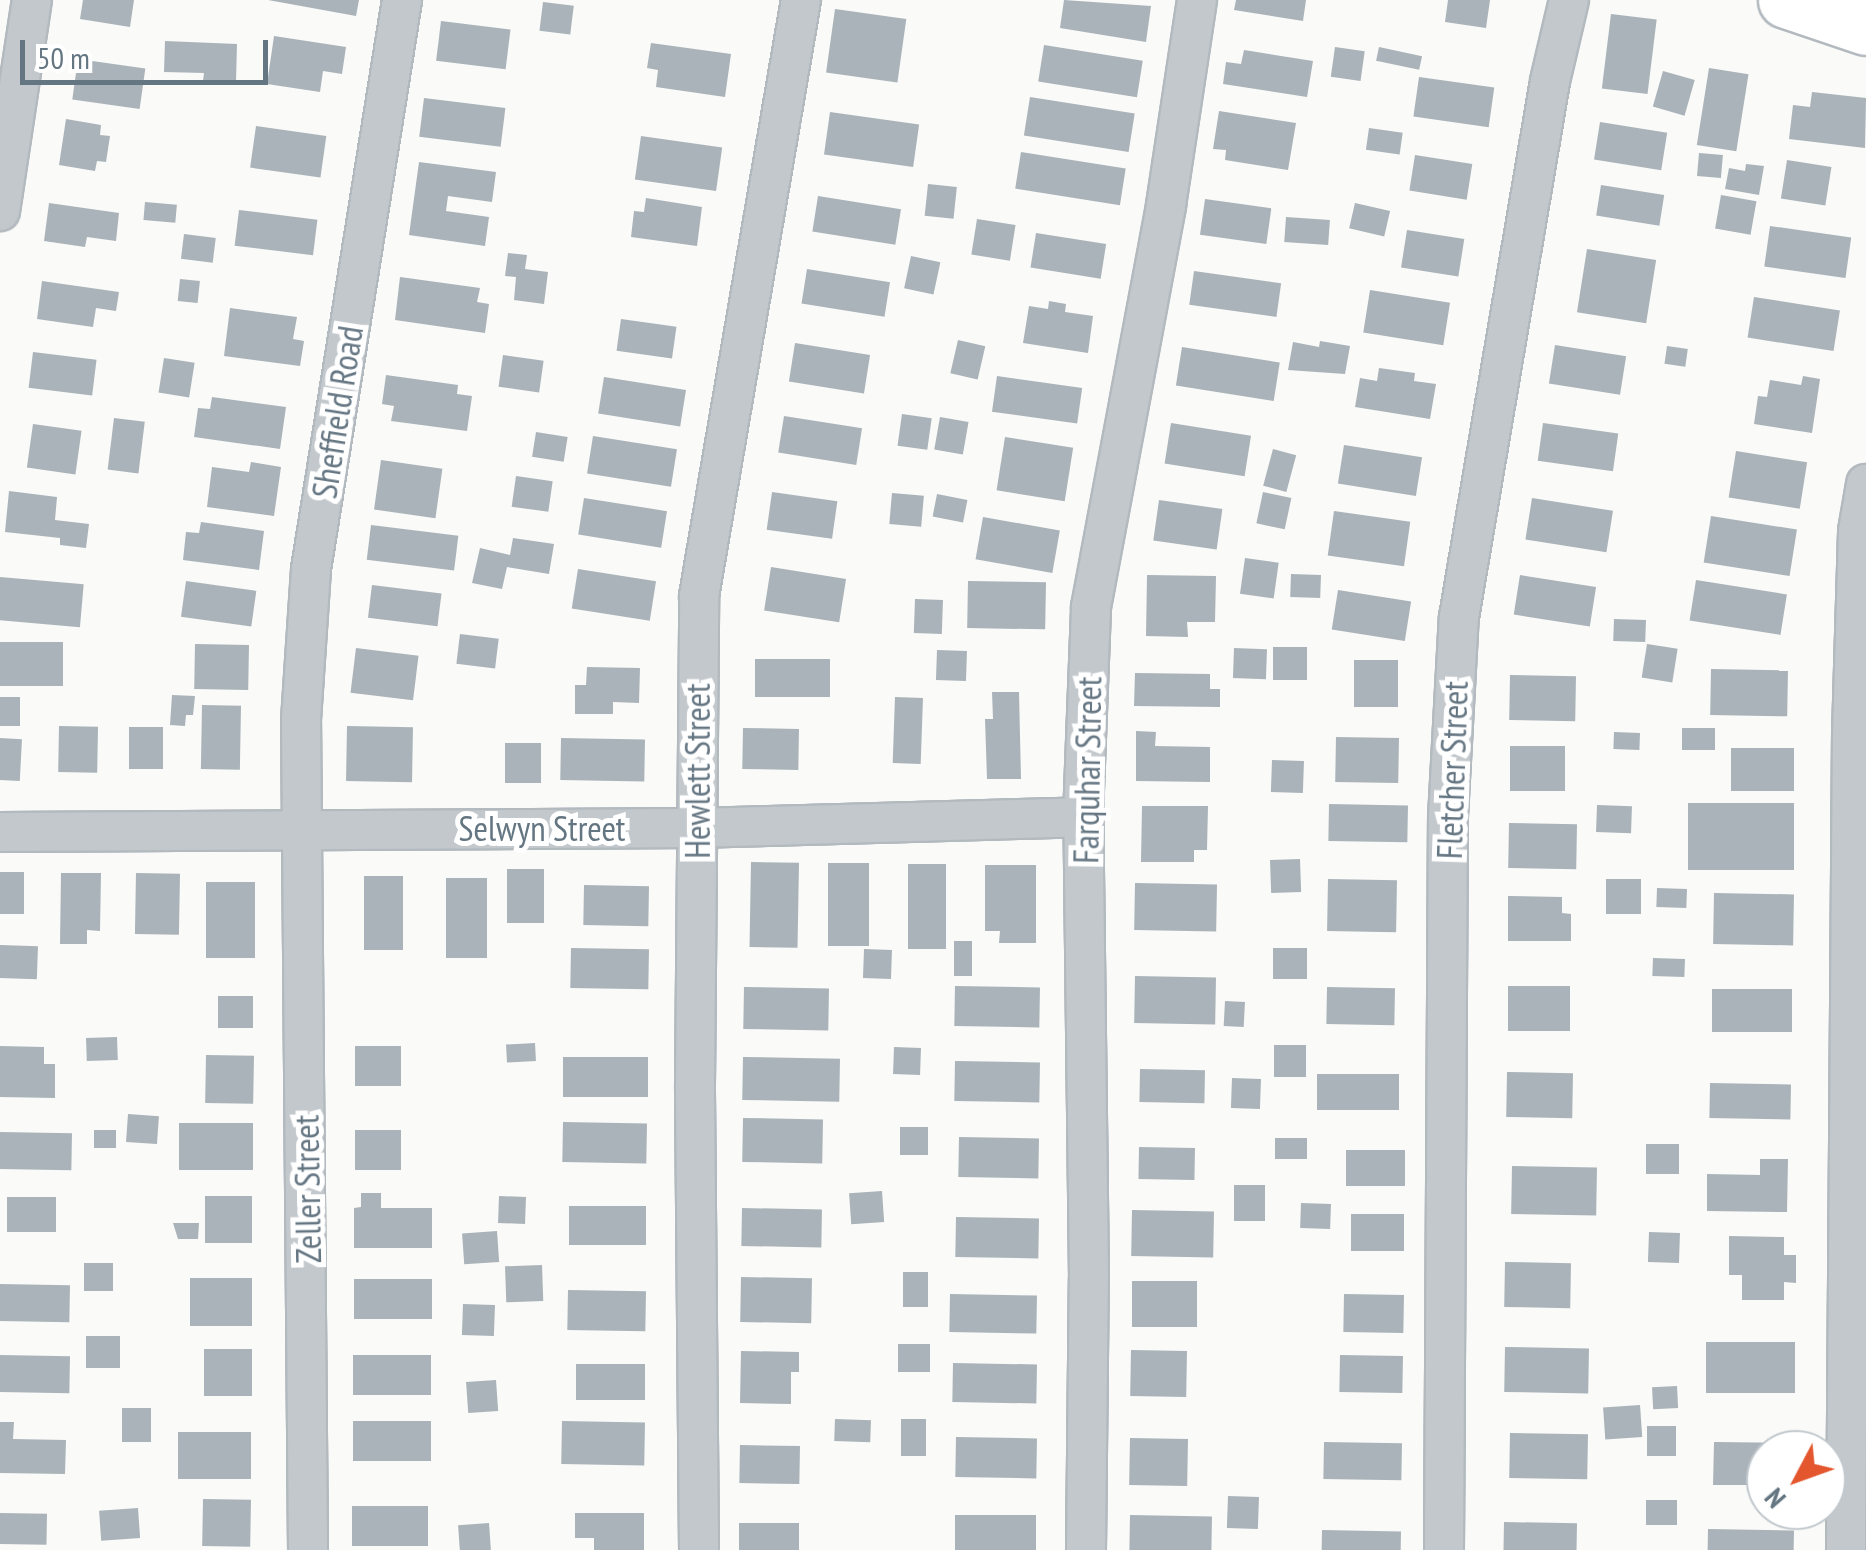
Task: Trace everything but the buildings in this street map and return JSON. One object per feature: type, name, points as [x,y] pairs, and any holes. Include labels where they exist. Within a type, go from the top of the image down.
[{"type":"street","points":[[0,211],[32,0]]},
{"type":"street","name":"Sheffield Road","points":[[304,827],[302,720],[311,569],[402,0]]},
{"type":"street","name":"Hewlett Street","points":[[699,1550],[699,596],[712,495],[754,289],[800,0]]},
{"type":"street","name":"Farquhar Street","points":[[1086,1550],[1089,1258],[1083,817],[1091,607],[1166,205],[1197,0]]},
{"type":"street","name":"Fletcher Street","points":[[1444,1550],[1448,817],[1459,617],[1550,81],[1569,0]]},
{"type":"street","points":[[1786,0],[1866,27]]},
{"type":"street","points":[[1846,1550],[1852,734],[1858,531],[1866,484]]},
{"type":"street","name":"Selwyn Street","points":[[0,832],[304,827],[696,828],[1083,817]]},
{"type":"street","name":"Zeller Street","points":[[304,827],[308,1550]]}]
